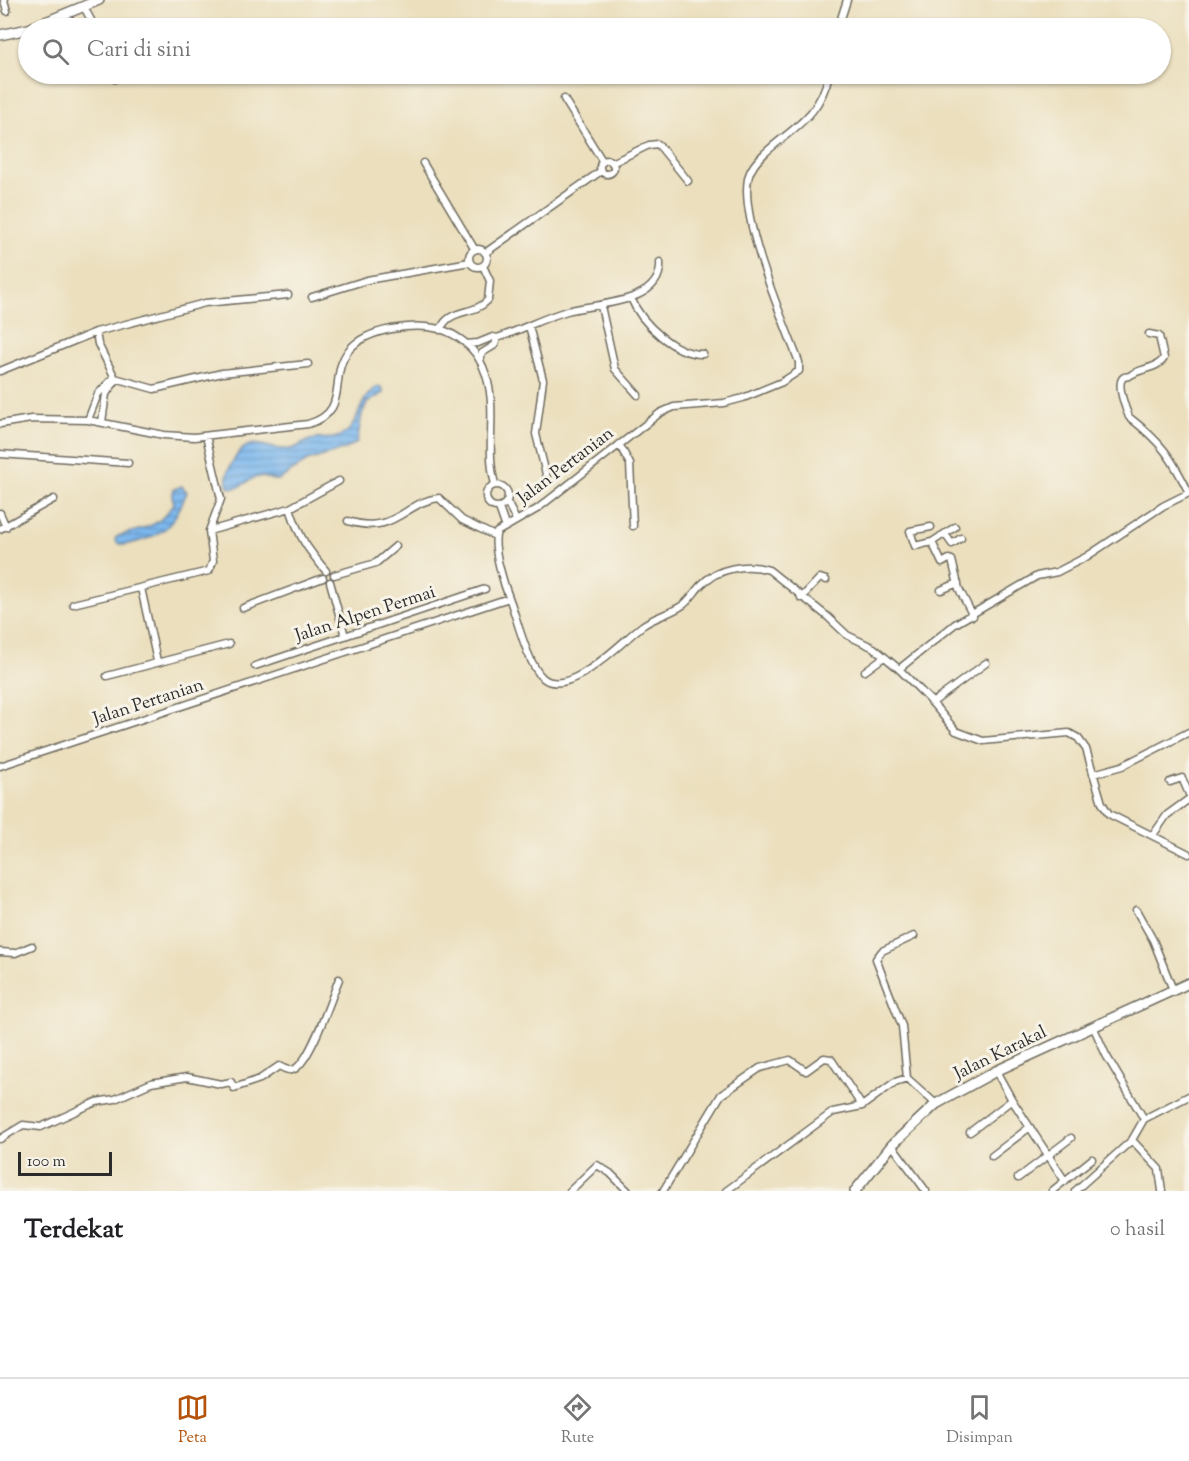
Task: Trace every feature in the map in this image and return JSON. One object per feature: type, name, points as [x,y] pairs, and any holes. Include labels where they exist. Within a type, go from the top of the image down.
[{"type":"main road","points":[[57,18],[99,0]]},
{"type":"main road","points":[[0,35],[18,31]]},
{"type":"main road","name":"Jalan Karakal","points":[[855,1191],[892,1145],[936,1104],[996,1071],[1189,983]]},
{"type":"street","points":[[4,0],[7,11]]},
{"type":"street","points":[[841,18],[847,0]]},
{"type":"street","points":[[84,7],[91,18]]},
{"type":"street","name":"Jalan Pertanian","points":[[495,536],[505,525],[537,509],[666,410],[743,398],[789,378],[799,371],[799,362],[753,227],[748,182],[757,160],[812,114],[827,84]]},
{"type":"street","points":[[485,253],[601,171],[603,162],[564,99]]},
{"type":"street","points":[[612,163],[649,145],[658,144],[688,181]]},
{"type":"street","points":[[601,171],[610,173],[614,168],[608,160],[603,162]]},
{"type":"street","points":[[423,163],[475,250],[485,253]]},
{"type":"street","points":[[470,262],[470,256],[475,250]]},
{"type":"street","points":[[312,297],[367,280],[470,262],[477,267],[483,266],[487,262],[485,253]]},
{"type":"street","points":[[466,344],[497,338],[578,308],[601,306],[631,298],[650,286],[661,270],[660,262]]},
{"type":"street","points":[[440,330],[445,319],[481,306],[488,300],[490,281],[483,266]]},
{"type":"street","points":[[0,370],[96,333],[205,303],[288,295]]},
{"type":"street","points":[[631,298],[636,309],[662,338],[696,354],[703,354]]},
{"type":"street","points":[[601,306],[615,369],[638,395]]},
{"type":"street","points":[[529,326],[543,380],[536,434],[548,482]]},
{"type":"street","points":[[0,424],[31,419],[88,420],[164,435],[206,436],[316,422],[332,410],[337,396],[340,370],[353,346],[363,339],[385,332],[418,328],[440,330],[466,344],[480,360],[492,397],[489,458],[495,484]]},
{"type":"street","points":[[96,333],[98,344],[115,378],[154,389],[222,373],[308,364]]},
{"type":"street","points":[[899,669],[939,634],[973,616],[1037,576],[1057,572],[1086,557],[1164,506],[1189,493],[1173,460],[1145,428],[1129,417],[1123,395],[1120,383],[1123,378],[1135,370],[1157,365],[1164,358],[1158,334],[1149,334]]},
{"type":"street","points":[[480,360],[482,353],[495,345],[497,338]]},
{"type":"street","points":[[88,420],[98,394],[115,378]]},
{"type":"street","points":[[102,422],[106,394],[115,378]]},
{"type":"street","points":[[73,604],[209,571],[213,561],[209,531],[221,499],[206,436]]},
{"type":"street","points":[[619,444],[630,464],[633,526]]},
{"type":"street","points":[[0,454],[128,463]]},
{"type":"street","points":[[209,531],[290,508],[339,481]]},
{"type":"street","points":[[495,484],[507,489],[507,502],[516,520]]},
{"type":"street","points":[[495,484],[487,490],[486,499],[499,508]]},
{"type":"street","points":[[348,521],[360,525],[384,523],[439,498],[462,520],[495,536],[494,545],[509,598],[538,673],[544,680],[560,683],[570,681],[595,666],[644,625],[681,606],[704,582],[717,573],[737,568],[761,567],[769,570],[847,635],[874,648],[899,669],[956,731],[983,741],[1072,734],[1086,749],[1102,803],[1109,814],[1189,854]]},
{"type":"street","points":[[0,513],[3,528],[54,499]]},
{"type":"street","points":[[499,508],[507,502]]},
{"type":"street","points":[[290,508],[299,537],[310,555],[334,576]]},
{"type":"street","points":[[499,508],[505,525]]},
{"type":"street","points":[[931,527],[910,531],[915,546],[932,542],[955,527]]},
{"type":"street","points":[[945,534],[952,544],[961,538]]},
{"type":"street","points":[[932,542],[942,563],[949,559],[952,560],[958,583],[973,616]]},
{"type":"street","points":[[330,582],[334,576],[376,563],[396,546]]},
{"type":"street","points":[[243,608],[323,578],[326,571]]},
{"type":"street","points":[[323,578],[330,582],[345,636]]},
{"type":"street","points":[[801,597],[820,578],[826,580]]},
{"type":"street","points":[[941,590],[958,583]]},
{"type":"street","points":[[141,588],[157,661]]},
{"type":"street","name":"Jalan Alpen Permai","points":[[255,666],[484,589]]},
{"type":"street","name":"Jalan Pertanian","points":[[0,766],[509,598]]},
{"type":"street","points":[[107,676],[157,661],[230,644]]},
{"type":"street","points":[[865,671],[884,657]]},
{"type":"street","points":[[932,703],[986,663]]},
{"type":"street","points":[[1093,774],[1122,766],[1189,732]]},
{"type":"street","points":[[1153,835],[1167,815],[1189,796],[1182,778],[1170,782]]},
{"type":"street","points":[[1136,910],[1153,940],[1173,990]]},
{"type":"street","points":[[914,936],[882,951],[876,959],[902,1026],[907,1078],[936,1104]]},
{"type":"street","points":[[0,952],[15,952],[32,945]]},
{"type":"street","points":[[0,1139],[23,1125],[41,1127],[96,1102],[115,1099],[151,1083],[187,1077],[221,1084],[231,1082],[234,1088],[260,1079],[279,1066],[290,1071],[294,1070],[309,1051],[339,979]]},
{"type":"street","points":[[1093,1026],[1109,1062],[1144,1119]]},
{"type":"street","points":[[663,1191],[721,1095],[742,1078],[760,1068],[790,1060],[808,1071],[820,1060],[829,1058],[862,1106]]},
{"type":"street","points":[[996,1071],[1012,1100],[1065,1181]]},
{"type":"street","points":[[726,1191],[833,1112],[862,1106],[895,1082],[907,1078]]},
{"type":"street","points":[[1075,1191],[1132,1140],[1144,1119],[1189,1096]]},
{"type":"street","points":[[970,1132],[1012,1100]]},
{"type":"street","points":[[993,1156],[1029,1127]]},
{"type":"street","points":[[1018,1178],[1071,1138]]},
{"type":"street","points":[[1132,1140],[1159,1169],[1162,1191]]},
{"type":"street","points":[[892,1145],[926,1191]]},
{"type":"street","points":[[1052,1191],[1092,1159]]},
{"type":"street","points":[[570,1191],[597,1165],[610,1173],[628,1191]]},
{"type":"water","points":[[379,386],[383,389],[383,393],[367,403],[362,414],[357,442],[346,449],[307,461],[279,480],[259,477],[237,488],[228,487],[227,477],[230,467],[246,446],[259,444],[290,449],[310,440],[343,435],[354,423],[365,398]]},
{"type":"water","points":[[182,486],[187,492],[182,505],[164,530],[147,539],[123,545],[117,543],[115,539],[118,536],[143,529],[163,517],[174,502],[172,497],[174,489]]}]
